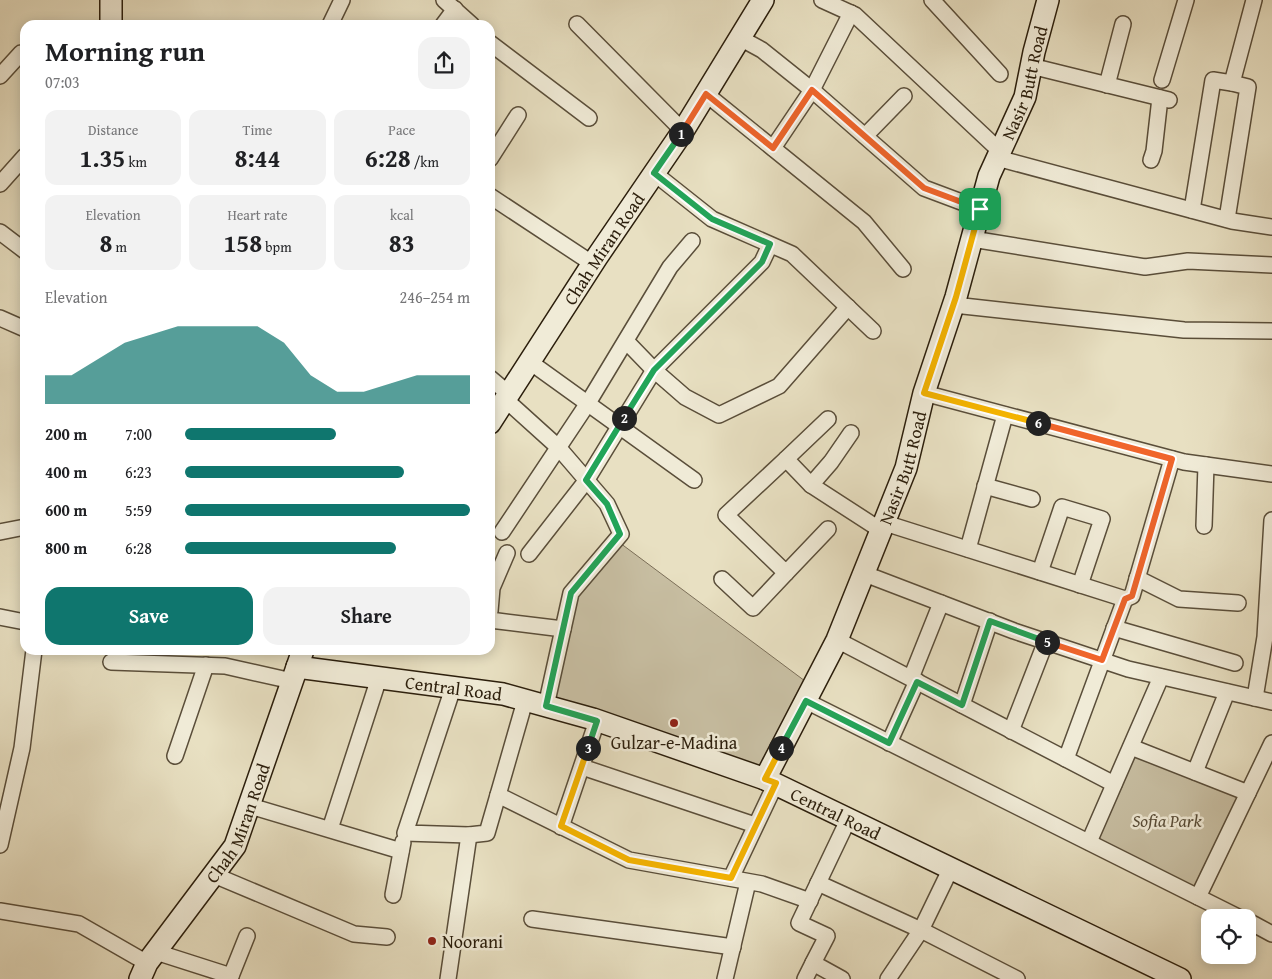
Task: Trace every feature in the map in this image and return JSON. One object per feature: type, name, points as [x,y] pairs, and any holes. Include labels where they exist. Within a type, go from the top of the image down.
[{"type":"street","points":[[111,20],[112,0]]},
{"type":"street","points":[[332,20],[342,0]]},
{"type":"street","name":"Chah Miran Road","points":[[495,415],[593,264],[683,131],[763,0]]},
{"type":"street","points":[[822,0],[851,13],[999,154],[1192,210],[1227,219],[1272,227]]},
{"type":"street","points":[[932,0],[1000,74]]},
{"type":"street","name":"Nasir Butt Road","points":[[770,781],[806,701],[837,640],[906,468],[924,393],[954,305],[989,176],[1025,97],[1048,0]]},
{"type":"street","points":[[1162,80],[1186,0]]},
{"type":"street","points":[[1232,83],[1254,0]]},
{"type":"street","points":[[445,20],[450,5],[466,20]]},
{"type":"street","points":[[773,148],[812,90],[851,13]]},
{"type":"street","points":[[577,24],[683,131]]},
{"type":"street","points":[[1107,85],[1123,24]]},
{"type":"street","points":[[740,38],[762,50],[812,90],[924,188],[980,209]]},
{"type":"street","points":[[495,51],[589,118]]},
{"type":"street","points":[[1,73],[20,54]]},
{"type":"street","points":[[1031,66],[1164,99],[1151,160]]},
{"type":"street","points":[[1192,210],[1214,80],[1248,87],[1227,219]]},
{"type":"street","points":[[706,94],[864,222],[903,269]]},
{"type":"street","points":[[865,136],[904,96]]},
{"type":"street","points":[[495,151],[518,115]]},
{"type":"street","points":[[0,184],[20,162]]},
{"type":"street","points":[[654,173],[712,219],[792,254],[873,331]]},
{"type":"street","points":[[495,199],[593,264]]},
{"type":"street","points":[[0,232],[20,247]]},
{"type":"street","points":[[972,239],[1145,267],[1188,261],[1272,265]]},
{"type":"street","points":[[502,532],[588,403],[670,267],[692,241]]},
{"type":"street","points":[[529,554],[586,480],[654,370],[762,262],[770,244]]},
{"type":"street","points":[[954,305],[1184,330],[1272,331]]},
{"type":"street","points":[[626,341],[654,370],[685,397],[719,415],[779,386],[848,307]]},
{"type":"street","points":[[0,318],[20,327]]},
{"type":"street","points":[[530,362],[620,424],[694,480]]},
{"type":"street","points":[[495,383],[558,447],[607,504],[620,534],[571,593],[546,706]]},
{"type":"street","points":[[924,393],[1172,459],[1272,474]]},
{"type":"street","points":[[968,549],[1005,415]]},
{"type":"street","points":[[786,573],[726,515],[828,419]]},
{"type":"street","points":[[811,485],[851,433]]},
{"type":"street","points":[[786,459],[811,485],[883,527],[968,549],[1125,599],[1132,596],[1172,459]]},
{"type":"street","points":[[1204,526],[1206,465]]},
{"type":"street","points":[[985,486],[1032,499]]},
{"type":"street","points":[[1040,572],[1062,507],[1102,519],[1080,585]]},
{"type":"street","points":[[1255,698],[1264,637],[1272,520]]},
{"type":"street","points":[[1,527],[20,527]]},
{"type":"street","points":[[722,579],[753,608],[828,529]]},
{"type":"street","points":[[495,581],[507,554]]},
{"type":"street","points":[[865,574],[990,621],[1102,660],[1161,677],[1272,702]]},
{"type":"street","points":[[1137,578],[1180,599],[1238,603]]},
{"type":"street","points":[[1066,759],[1125,599]]},
{"type":"street","points":[[889,743],[941,603]]},
{"type":"street","points":[[0,617],[20,621]]},
{"type":"street","points":[[495,621],[563,629]]},
{"type":"street","points":[[962,705],[990,621]]},
{"type":"street","points":[[1114,628],[1234,663]]},
{"type":"street","points":[[837,640],[1114,784]]},
{"type":"street","points":[[1011,731],[1046,641]]},
{"type":"street","points":[[0,845],[22,748],[33,655]]},
{"type":"street","points":[[111,662],[225,666],[297,666]]},
{"type":"street","points":[[175,756],[206,665]]},
{"type":"street","name":"Chah Miran Road","points":[[148,965],[235,846],[297,666]]},
{"type":"street","name":"Central Road","points":[[297,666],[503,694],[597,721],[770,781],[1180,979]]},
{"type":"street","points":[[1089,842],[1161,677]]},
{"type":"street","points":[[330,829],[379,678]]},
{"type":"street","points":[[393,895],[405,833],[453,688]]},
{"type":"street","points":[[1195,772],[1227,692]]},
{"type":"street","points":[[405,833],[469,835],[487,833],[525,701]]},
{"type":"street","points":[[806,701],[1223,909]]},
{"type":"street","points":[[561,826],[597,721]]},
{"type":"street","points":[[1198,896],[1248,793],[1267,766],[1272,744]]},
{"type":"street","points":[[1130,747],[1248,793]]},
{"type":"street","points":[[582,767],[755,826]]},
{"type":"street","points":[[731,878],[755,826],[770,781]]},
{"type":"street","points":[[498,795],[629,860],[731,878],[810,901]]},
{"type":"street","points":[[250,806],[401,851]]},
{"type":"street","points":[[805,979],[827,936],[800,923],[849,818]]},
{"type":"street","points":[[449,979],[469,835]]},
{"type":"street","points":[[888,979],[921,930],[951,868]]},
{"type":"street","points":[[214,875],[354,934],[387,936]]},
{"type":"street","points":[[725,979],[748,882]]},
{"type":"street","points":[[818,883],[921,930],[1017,979]]},
{"type":"street","points":[[0,911],[79,924],[148,965],[230,977],[247,936]]},
{"type":"street","points":[[532,919],[733,947]]},
{"type":"street","points":[[1256,925],[1272,934]]},
{"type":"street","points":[[814,963],[842,979]]},
{"type":"green space","points":[[616,540],[813,687],[765,779],[546,706],[571,593]]},
{"type":"green space","name":"Sofia Park","points":[[1131,747],[1248,793],[1198,897],[1089,842]]},
{"type":"place","name":"Gulzar-e-Madina","points":[[674,723]]},
{"type":"place","name":"Noorani","points":[[432,941]]},
{"type":"route","points":[[812,90],[924,188],[980,209],[956,297],[924,393],[1172,459],[1132,596],[1125,599],[1102,660],[990,621],[962,705],[917,682],[889,743],[806,701],[765,779],[776,783],[731,878],[629,860],[561,826],[597,721],[546,706],[571,593],[620,534],[607,504],[586,480],[654,370],[762,262],[770,244],[712,219],[654,173],[706,94],[773,148],[812,90]]}]
